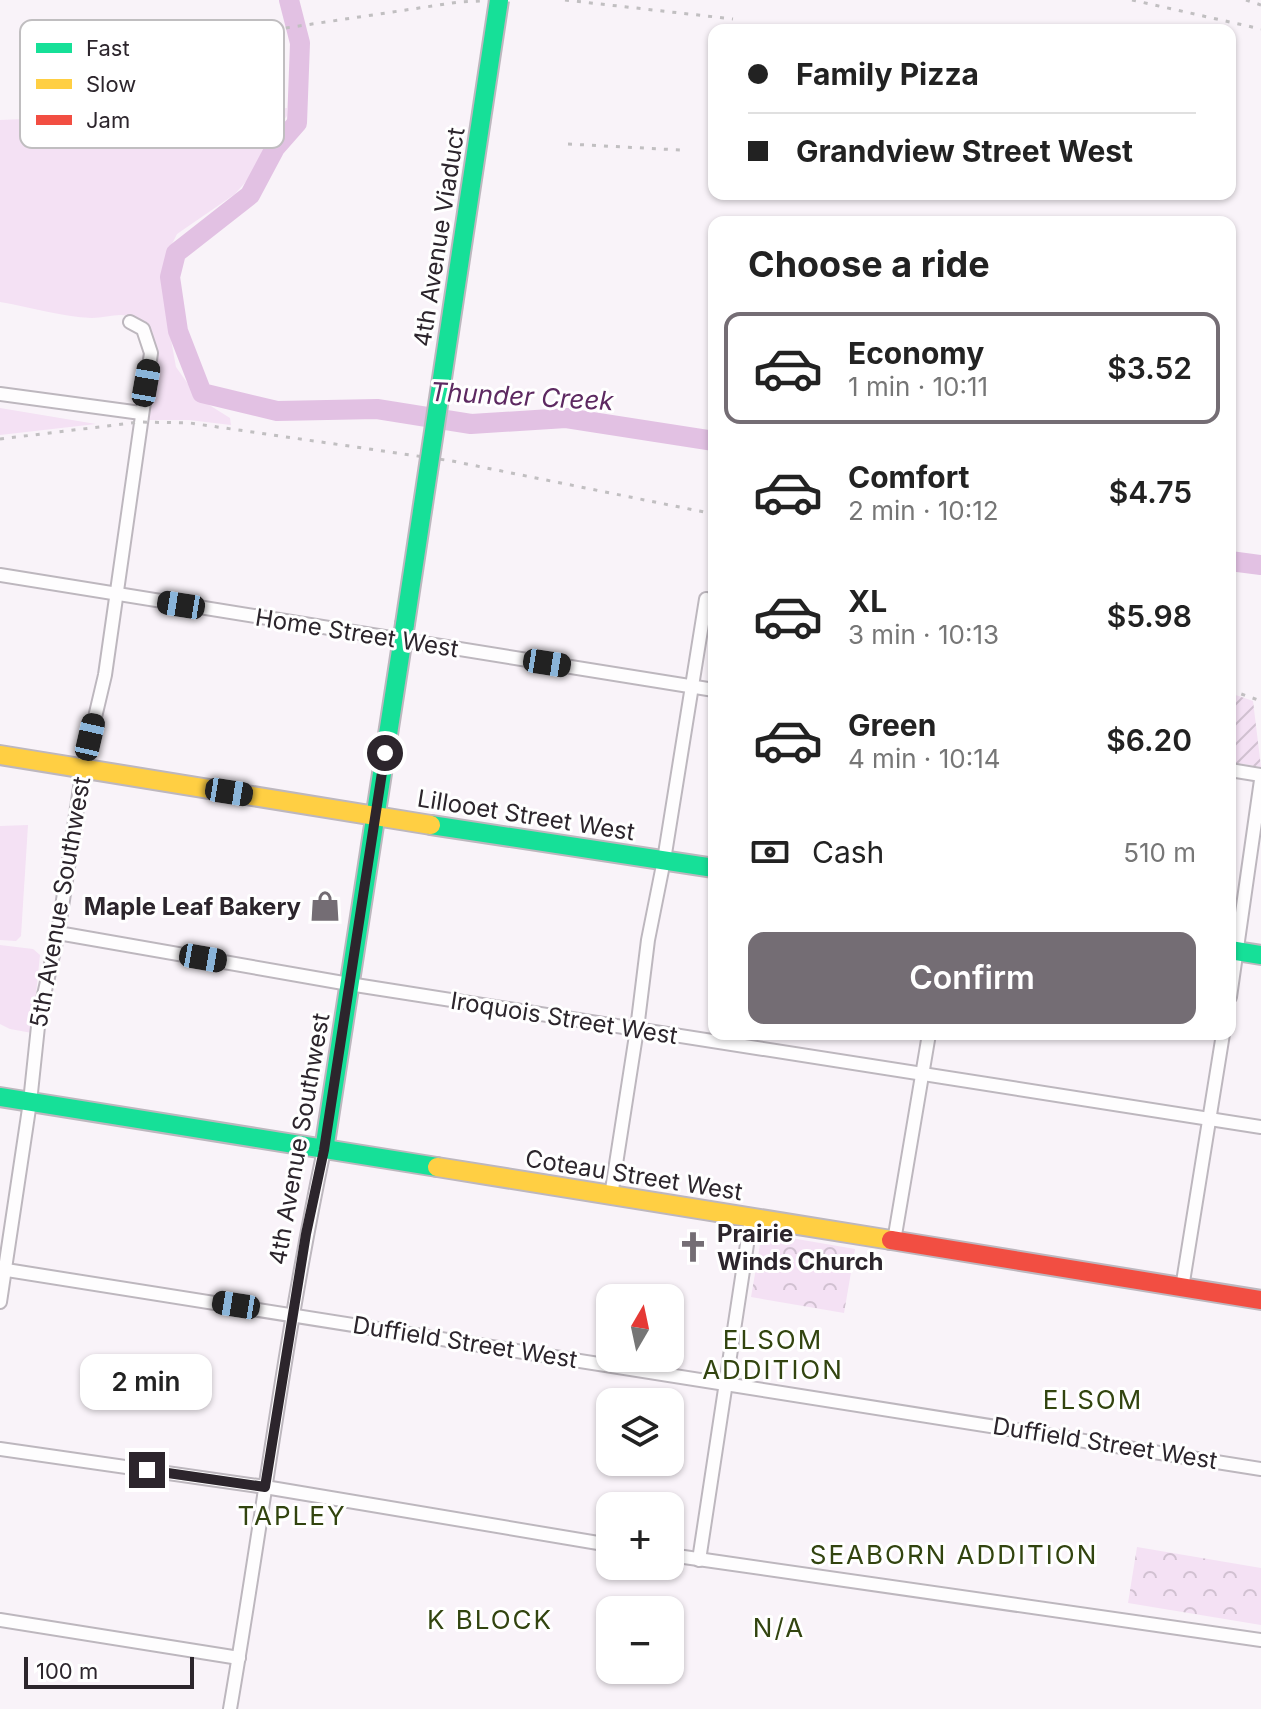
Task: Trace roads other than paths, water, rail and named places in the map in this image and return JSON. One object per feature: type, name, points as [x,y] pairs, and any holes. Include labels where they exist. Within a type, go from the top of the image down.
[{"type":"street","name":"4th Avenue Viaduct","points":[[403,633],[499,0]]},
{"type":"street","name":"5th Avenue Southwest","points":[[0,1302],[2,1269],[30,1102],[39,1017],[58,933],[83,768],[105,675],[151,353],[143,329],[130,322]]},
{"type":"street","points":[[0,394],[141,413]]},
{"type":"street","name":"Home Street West","points":[[0,575],[403,633],[708,689]]},
{"type":"street","points":[[611,1196],[648,940],[706,599]]},
{"type":"street","name":"4th Avenue Southwest","points":[[230,1709],[293,1314],[324,1150],[403,633]]},
{"type":"street","name":"Lillooet Street West","points":[[0,755],[708,867]]},
{"type":"street","points":[[1236,772],[1261,778],[1236,938]]},
{"type":"street","name":"Iroquois Street West","points":[[58,933],[349,984],[1261,1127]]},
{"type":"street","points":[[1236,951],[1261,955]]},
{"type":"street","points":[[894,1241],[928,1040]]},
{"type":"street","points":[[1182,1288],[1222,1040]]},
{"type":"street","name":"Coteau Street West","points":[[0,1097],[1261,1300]]},
{"type":"street","points":[[699,1560],[751,1218]]},
{"type":"street","name":"Duffield Street West","points":[[2,1269],[1261,1469]]},
{"type":"street","points":[[0,1449],[265,1487],[596,1543]]},
{"type":"street","points":[[684,1557],[1261,1640]]},
{"type":"street","points":[[0,1620],[239,1658]]},
{"type":"waterway","name":"Thunder Creek","points":[[284,138],[297,123],[300,43],[289,0]]},
{"type":"waterway","name":"Thunder Creek","points":[[275,148],[250,195],[176,253],[170,277],[178,331],[202,393],[277,411],[377,409],[471,424],[566,418],[708,440]]},
{"type":"waterway","name":"Thunder Creek","points":[[1236,562],[1261,565]]},
{"type":"railway","points":[[284,28],[459,2],[498,0]]},
{"type":"railway","points":[[565,0],[733,19]]},
{"type":"railway","points":[[1132,0],[1261,29]]},
{"type":"railway","points":[[1246,0],[1261,5]]},
{"type":"railway","points":[[568,144],[680,150]]},
{"type":"railway","points":[[0,439],[140,422],[190,423],[452,461],[708,513]]},
{"type":"railway","points":[[1236,692],[1261,701]]},
{"type":"place","name":"Maple Leaf Bakery","points":[[325,906]]},
{"type":"place","name":"Prairie Winds Church","points":[[693,1247]]},
{"type":"district","name":"ELSOM ADDITION","points":[[773,1354]]},
{"type":"district","name":"ELSOM","points":[[1093,1399]]},
{"type":"district","name":"TAPLEY","points":[[292,1515]]},
{"type":"district","name":"SEABORN ADDITION","points":[[954,1554]]},
{"type":"district","name":"K BLOCK","points":[[490,1619]]},
{"type":"district","name":"N/A","points":[[779,1627]]}]
